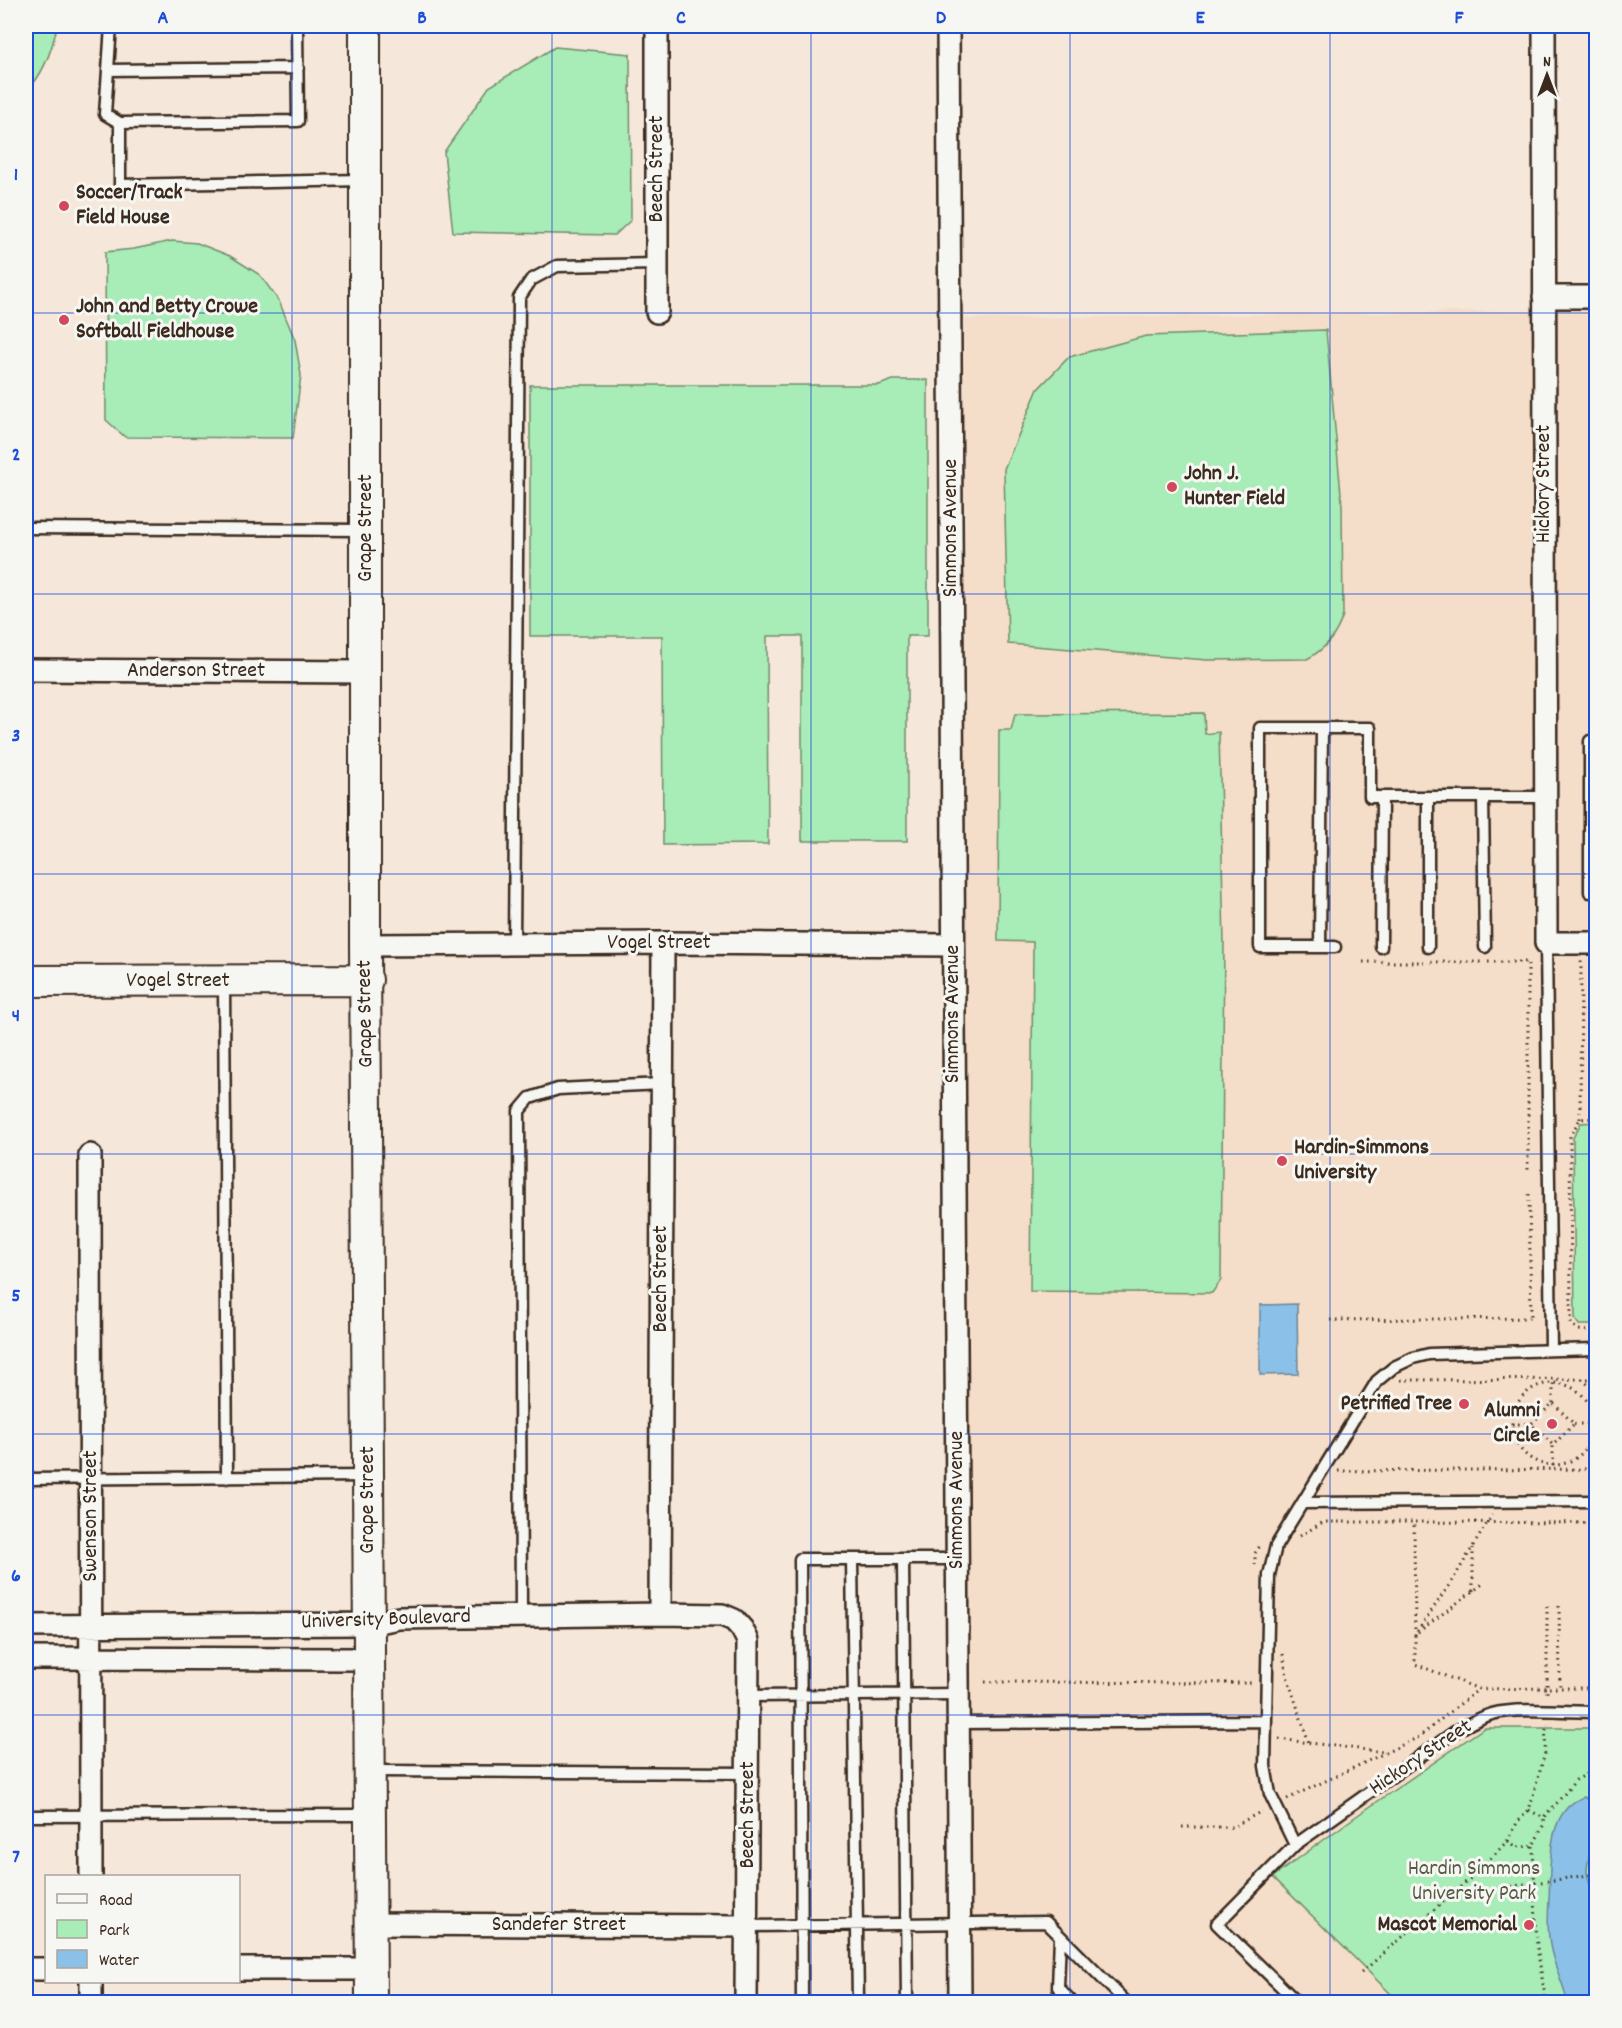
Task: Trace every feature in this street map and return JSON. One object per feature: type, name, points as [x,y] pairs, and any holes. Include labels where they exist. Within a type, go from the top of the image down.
[{"type":"street","name":"Grape Street","points":[[365,26],[365,945],[367,980],[371,2002]]},
{"type":"street","name":"Beech Street","points":[[657,26],[657,312]]},
{"type":"street","name":"Simmons Avenue","points":[[948,26],[960,2002]]},
{"type":"street","name":"Hickory Street","points":[[1544,26],[1546,943]]},
{"type":"street","points":[[1544,297],[1596,297]]},
{"type":"street","name":"Anderson Street","points":[[26,670],[366,672]]},
{"type":"street","name":"Beech Street","points":[[660,1614],[663,943]]},
{"type":"street","name":"Vogel Street","points":[[365,945],[663,943],[953,945]]},
{"type":"street","points":[[1546,943],[1593,952]]},
{"type":"street","name":"Vogel Street","points":[[26,981],[367,980]]},
{"type":"street","name":"Swenson Street","points":[[90,1155],[91,1875]]},
{"type":"street","name":"University Boulevard","points":[[26,1626],[369,1624],[399,1618],[660,1614],[722,1616],[734,1620],[742,1629]]},
{"type":"street","name":"Beech Street","points":[[742,1629],[748,1641],[747,2002]]},
{"type":"street","name":"University Boulevard","points":[[26,1658],[369,1659]]},
{"type":"street","name":"Sandefer Street","points":[[370,1924],[748,1926]]},
{"type":"street","points":[[26,1969],[45,1969]]},
{"type":"street","points":[[240,1969],[370,1969]]},
{"type":"street","points":[[91,1983],[91,2002]]},
{"type":"lane","points":[[111,26],[105,114],[120,123],[298,121],[297,26]]},
{"type":"lane","points":[[108,70],[298,68]]},
{"type":"lane","points":[[120,123],[120,185],[365,180]]},
{"type":"lane","points":[[514,944],[519,298],[531,280],[557,266],[657,264]]},
{"type":"lane","points":[[26,528],[366,530]]},
{"type":"lane","points":[[1335,947],[1260,947],[1260,728],[1370,728],[1370,797],[1546,797]]},
{"type":"lane","points":[[1320,947],[1322,728]]},
{"type":"lane","points":[[1596,741],[1590,741],[1593,788],[1590,892],[1596,892]]},
{"type":"lane","points":[[1381,947],[1382,797]]},
{"type":"lane","points":[[1428,797],[1428,947]]},
{"type":"lane","points":[[1483,797],[1485,947]]},
{"type":"lane","points":[[1546,943],[1551,1350]]},
{"type":"lane","points":[[224,980],[226,1478]]},
{"type":"lane","points":[[521,1616],[519,1111],[530,1098],[558,1089],[662,1084]]},
{"type":"lane","points":[[1295,1845],[1270,1794],[1265,1766],[1269,1575],[1276,1546],[1377,1382],[1394,1368],[1413,1358],[1429,1354],[1596,1349]]},
{"type":"lane","points":[[26,1479],[368,1476]]},
{"type":"lane","points":[[1303,1503],[1596,1501]]},
{"type":"lane","points":[[802,2002],[800,1559],[957,1559]]},
{"type":"lane","points":[[852,1559],[858,2002]]},
{"type":"lane","points":[[903,1559],[907,2002]]},
{"type":"lane","points":[[748,1696],[958,1694]]},
{"type":"lane","name":"Hickory Street","points":[[1297,2002],[1217,1924],[1295,1845],[1453,1733],[1474,1721],[1492,1714],[1596,1712]]},
{"type":"lane","points":[[958,1723],[1266,1721]]},
{"type":"lane","points":[[370,1771],[748,1773]]},
{"type":"lane","points":[[26,1816],[370,1815]]},
{"type":"lane","points":[[748,1926],[1046,1922],[1126,2002]]},
{"type":"lane","points":[[1060,1937],[1058,1987],[1072,2002]]},
{"type":"path","points":[[1593,952],[1581,960],[1580,1119],[1570,1136],[1571,1324],[1578,1330],[1596,1330]]},
{"type":"path","points":[[1363,962],[1528,962],[1528,1171]]},
{"type":"path","points":[[1580,1119],[1596,1118]]},
{"type":"path","points":[[1330,1320],[1532,1318],[1529,1194]]},
{"type":"path","points":[[1582,1379],[1596,1392]]},
{"type":"path","points":[[1393,1380],[1596,1379]]},
{"type":"path","points":[[1553,1381],[1553,1402],[1574,1424]]},
{"type":"path","points":[[1553,1381],[1574,1388],[1583,1395],[1594,1413],[1595,1424],[1589,1445],[1582,1454],[1553,1467],[1530,1458],[1521,1450],[1515,1440],[1512,1424],[1516,1406],[1522,1396],[1541,1384],[1553,1381]]},
{"type":"path","points":[[1531,1424],[1553,1402]]},
{"type":"path","points":[[1512,1424],[1531,1424],[1553,1445]]},
{"type":"path","points":[[1553,1467],[1553,1445],[1574,1424],[1595,1424]]},
{"type":"path","points":[[1338,1471],[1553,1467],[1596,1469]]},
{"type":"path","points":[[1415,1635],[1454,1578],[1500,1502]]},
{"type":"path","points":[[1294,1541],[1323,1522],[1596,1523]]},
{"type":"path","points":[[1414,1522],[1415,1664],[1479,1689],[1596,1688]]},
{"type":"path","points":[[1255,1565],[1255,1553],[1260,1545]]},
{"type":"path","points":[[1473,1546],[1473,1591]]},
{"type":"path","points":[[1415,1635],[1484,1582]]},
{"type":"path","points":[[1361,1973],[1481,1869],[1508,1840],[1518,1821],[1529,1810],[1545,1753],[1548,1606]]},
{"type":"path","points":[[1559,1606],[1560,1688]]},
{"type":"path","points":[[1281,1644],[1287,1676],[1309,1743]]},
{"type":"path","points":[[985,1682],[1253,1683]]},
{"type":"path","points":[[1182,1827],[1233,1827],[1275,1804],[1419,1737],[1479,1689]]},
{"type":"path","points":[[1266,1738],[1384,1752]]},
{"type":"path","points":[[1546,2002],[1537,1947],[1533,1846],[1544,1818],[1576,1780],[1596,1771]]},
{"type":"path","points":[[1529,1810],[1544,1818]]},
{"type":"path","points":[[1508,1840],[1518,1847],[1533,1846]]},
{"type":"path","points":[[1451,1895],[1596,1874]]},
{"type":"shaded area","name":"Hardin-Simmons University","points":[[1596,310],[1596,2002],[972,2002],[964,319]]},
{"type":"green space","points":[[26,26],[57,26],[46,62],[38,78],[26,92]]},
{"type":"green space","points":[[555,47],[630,54],[631,220],[615,235],[453,232],[444,152],[489,87]]},
{"type":"green space","points":[[172,241],[197,243],[230,256],[260,275],[279,301],[295,340],[301,375],[293,438],[125,437],[106,420],[105,252]]},
{"type":"green space","name":"John J. Hunter Field","points":[[1326,330],[1342,505],[1343,615],[1338,629],[1325,646],[1307,659],[1207,660],[1008,644],[1004,469],[1038,389],[1069,357],[1146,336]]},
{"type":"green space","points":[[893,380],[928,380],[928,636],[907,636],[907,841],[802,841],[802,636],[767,636],[768,844],[663,845],[662,636],[530,636],[530,385],[879,385]]},
{"type":"green space","points":[[1204,713],[1205,734],[1219,732],[1224,943],[1221,1280],[1212,1293],[1030,1291],[1033,942],[998,941],[999,730],[1011,730],[1015,714]]},
{"type":"green space","points":[[1596,1122],[1596,1325],[1579,1325],[1575,1319],[1573,1138],[1581,1123]]},
{"type":"green space","name":"Hardin Simmons University Park","points":[[1484,1728],[1596,1728],[1596,2002],[1399,2002],[1273,1877]]},
{"type":"water","points":[[1297,1304],[1298,1374],[1260,1375],[1260,1305]]},
{"type":"water","points":[[1584,1797],[1597,1813],[1596,1832],[1587,1872],[1596,1899],[1596,2000],[1595,2002],[1567,2002],[1549,1940],[1551,1856],[1556,1827],[1562,1814],[1571,1804]]},
{"type":"place","name":"Soccer/Track Field House","points":[[64,206]]},
{"type":"place","name":"John and Betty Crowe Softball Fieldhouse","points":[[64,320]]},
{"type":"place","name":"John J. Hunter Field","points":[[1172,487]]},
{"type":"place","name":"Hardin-Simmons University","points":[[1282,1161]]},
{"type":"place","name":"Petrified Tree","points":[[1464,1404]]},
{"type":"place","name":"Alumni Circle","points":[[1552,1424]]},
{"type":"place","name":"Mascot Memorial","points":[[1529,1925]]}]
